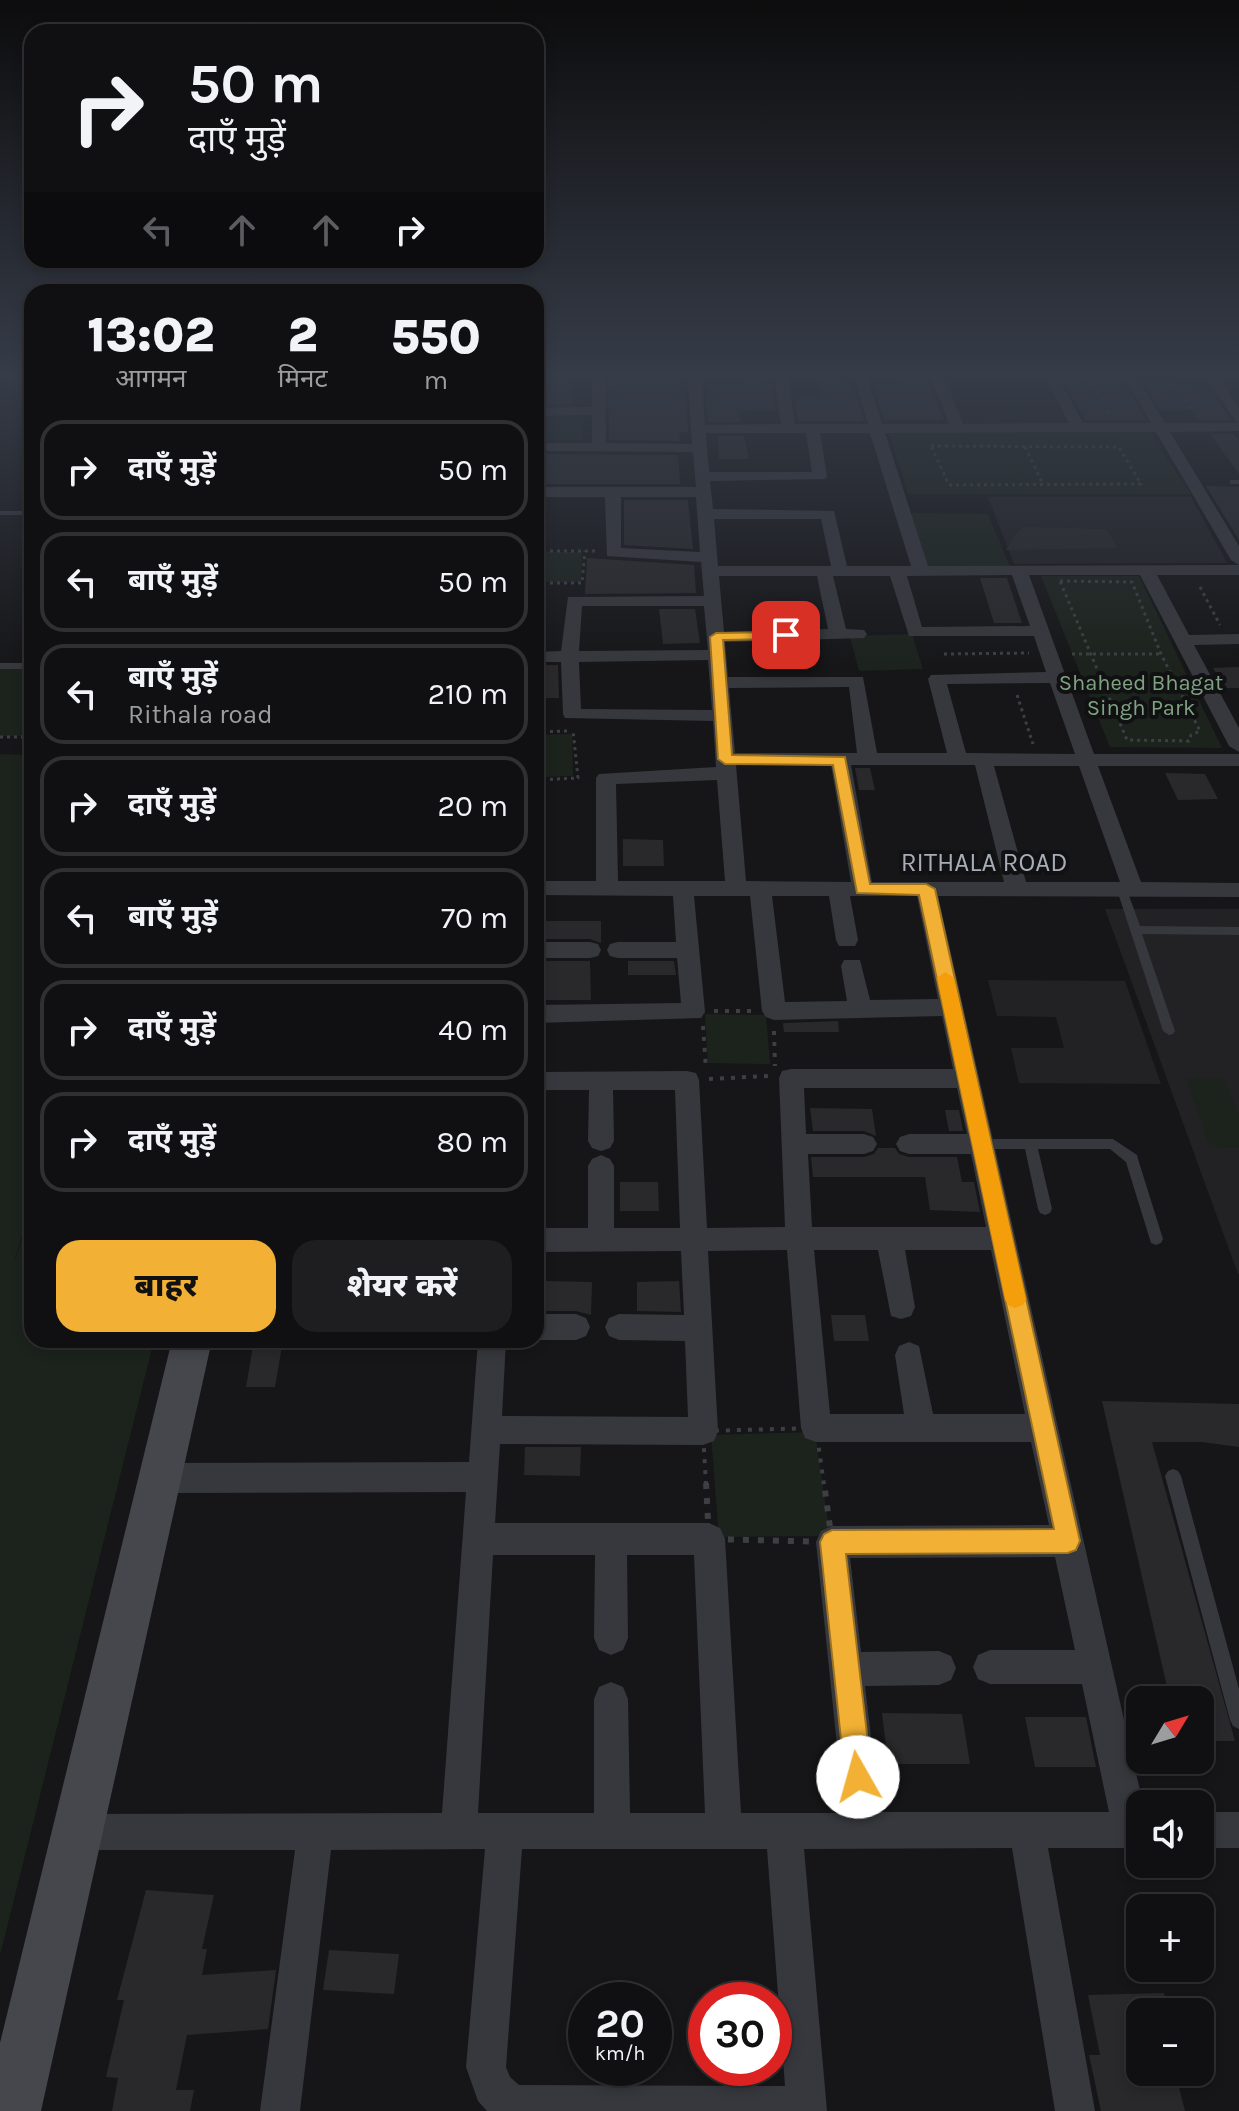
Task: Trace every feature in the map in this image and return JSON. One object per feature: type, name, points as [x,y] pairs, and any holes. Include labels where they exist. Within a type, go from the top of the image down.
[{"type":"street","points":[[702,473],[736,889]]},
{"type":"street","points":[[820,473],[838,634]]},
{"type":"street","points":[[890,473],[921,571]]},
{"type":"street","points":[[613,492],[613,553],[709,564],[832,571],[1238,570],[1216,522],[1186,473]]},
{"type":"street","points":[[544,496],[703,484],[824,495]]},
{"type":"street","points":[[705,514],[824,495]]},
{"type":"street","points":[[1216,522],[1239,522]]},
{"type":"street","points":[[1146,570],[1239,746]]},
{"type":"street","points":[[897,571],[915,632],[1039,631]]},
{"type":"street","points":[[1019,571],[1086,760],[1127,890]]},
{"type":"street","points":[[712,601],[576,601],[570,656],[572,714],[722,716]]},
{"type":"street","points":[[544,657],[858,634]]},
{"type":"street","points":[[1183,640],[1233,640]]},
{"type":"street","points":[[958,760],[937,679],[1056,677]]},
{"type":"street","points":[[719,683],[857,681],[868,760]]},
{"type":"street","points":[[1212,695],[1239,695]]},
{"type":"street","points":[[607,888],[606,778],[726,766],[868,760],[1239,760]]},
{"type":"street","points":[[983,760],[1017,890]]},
{"type":"street","points":[[840,761],[863,889]]},
{"type":"street","name":"RITHALA ROAD","points":[[544,888],[1239,890]]},
{"type":"street","points":[[544,1014],[693,1012],[683,889]]},
{"type":"street","points":[[760,889],[774,1011],[951,1007]]},
{"type":"street","points":[[838,889],[847,940]]},
{"type":"street","points":[[926,889],[1095,1667],[1126,1790]]},
{"type":"street","points":[[544,950],[590,950]]},
{"type":"street","points":[[618,950],[688,950]]},
{"type":"street","points":[[852,966],[860,1008]]},
{"type":"street","points":[[968,1079],[791,1078],[799,1239],[816,1428],[1043,1428]]},
{"type":"street","points":[[486,1430],[703,1431],[687,1080],[544,1081]]},
{"type":"street","points":[[601,1081],[601,1240]]},
{"type":"street","points":[[793,1144],[864,1144]]},
{"type":"street","points":[[909,1144],[982,1144]]},
{"type":"street","points":[[890,1238],[901,1307]]},
{"type":"street","points":[[544,1240],[1002,1238]]},
{"type":"street","points":[[544,1327],[576,1327]]},
{"type":"street","points":[[619,1327],[698,1328]]},
{"type":"street","points":[[12,2111],[190,1348]]},
{"type":"street","points":[[459,1831],[491,1348]]},
{"type":"street","points":[[909,1355],[921,1429]]},
{"type":"street","points":[[161,1478],[483,1477]]},
{"type":"street","points":[[479,1539],[709,1539],[724,1831]]},
{"type":"street","points":[[611,1539],[611,1638]]},
{"type":"street","points":[[864,1831],[832,1542],[1068,1541]]},
{"type":"street","points":[[990,1667],[1095,1667]]},
{"type":"street","points":[[846,1669],[939,1668]]},
{"type":"street","points":[[611,1699],[612,1831]]},
{"type":"street","points":[[505,1830],[486,2067],[496,2093],[506,2102],[519,2105],[807,2109],[784,1831]]},
{"type":"street","points":[[77,1832],[1126,1830]]},
{"type":"street","points":[[1214,1830],[1239,1830]]},
{"type":"street","points":[[1027,1831],[1075,2111]]},
{"type":"street","points":[[280,2111],[315,1832]]},
{"type":"lane","points":[[0,513],[24,511]]},
{"type":"lane","points":[[0,666],[24,666]]},
{"type":"lane","points":[[1127,890],[1135,930],[1169,1031]]},
{"type":"lane","points":[[1135,930],[1239,931]]},
{"type":"lane","points":[[982,1144],[1101,1142],[1123,1150],[1132,1159],[1156,1239]]},
{"type":"lane","points":[[1030,1144],[1045,1209]]},
{"type":"lane","points":[[1173,1476],[1239,1720]]},
{"type":"path","points":[[943,473],[949,485],[1141,484],[1134,473]]},
{"type":"path","points":[[1038,473],[1044,485]]},
{"type":"path","points":[[544,551],[585,551],[582,583],[544,583]]},
{"type":"path","points":[[1192,570],[1233,640]]},
{"type":"path","points":[[1060,581],[1132,582],[1161,654],[1200,731],[1191,735],[1189,741],[1127,740],[1091,654],[1060,581]]},
{"type":"path","points":[[944,654],[1047,653]]},
{"type":"path","points":[[1072,654],[1161,654]]},
{"type":"path","points":[[1012,678],[1038,760]]},
{"type":"path","points":[[544,732],[573,730],[578,778],[544,780]]},
{"type":"path","points":[[0,737],[24,737]]},
{"type":"path","points":[[702,1011],[774,1011],[775,1076],[707,1079],[703,1025]]},
{"type":"path","points":[[816,1428],[832,1542],[709,1539],[703,1431],[816,1428]]},
{"type":"shaded area","points":[[988,497],[1191,497],[1227,563],[1014,564]]},
{"type":"shaded area","points":[[1105,909],[1239,909],[1239,1274],[1238,1274]]},
{"type":"shaded area","points":[[988,980],[1125,981],[1161,1084],[1019,1083],[1011,1048],[1064,1048],[1056,1017],[997,1016]]},
{"type":"green space","points":[[901,473],[1176,473],[1191,494],[908,494]]},
{"type":"green space","points":[[909,513],[988,514],[1010,567],[926,569]]},
{"type":"green space","points":[[544,552],[582,552],[581,582],[544,582]]},
{"type":"green space","name":"Shaheed Bhagat Singh Park","points":[[1041,576],[1139,576],[1222,748],[1110,747]]},
{"type":"green space","points":[[912,634],[923,669],[859,671],[850,636]]},
{"type":"green space","points":[[24,666],[24,736],[0,736],[0,667]]},
{"type":"green space","points":[[572,734],[573,776],[544,777],[544,735]]},
{"type":"green space","points":[[0,754],[24,755],[24,1231],[12,1267],[24,1235],[24,1348],[152,1348],[0,1955]]},
{"type":"green space","points":[[705,1014],[766,1015],[770,1064],[708,1063]]},
{"type":"green space","points":[[1186,1078],[1225,1079],[1239,1116],[1239,1148],[1210,1147]]},
{"type":"green space","points":[[815,1432],[830,1536],[719,1537],[711,1435]]},
{"type":"building","points":[[544,473],[679,473],[680,484],[544,484]]},
{"type":"building","points":[[1206,486],[1239,487],[1239,540]]},
{"type":"building","points":[[624,500],[688,500],[693,549],[624,545]]},
{"type":"building","points":[[1026,527],[1106,529],[1118,548],[1006,550],[1019,530]]},
{"type":"building","points":[[587,558],[694,565],[696,593],[585,594]]},
{"type":"building","points":[[980,578],[1007,578],[1022,623],[994,623]]},
{"type":"building","points":[[659,609],[695,609],[700,643],[663,644]]},
{"type":"building","points":[[544,665],[558,665],[559,698],[544,698]]},
{"type":"building","points":[[1239,667],[1239,688],[1225,688],[1213,668]]},
{"type":"building","points":[[855,768],[870,768],[875,790],[859,790]]},
{"type":"building","points":[[1165,773],[1205,774],[1218,799],[1178,800]]},
{"type":"building","points":[[623,839],[663,840],[664,866],[623,866]]},
{"type":"building","points":[[544,921],[601,921],[601,943],[590,939],[544,939]]},
{"type":"building","points":[[544,961],[590,961],[591,1000],[544,1000]]},
{"type":"building","points":[[628,961],[674,961],[676,975],[628,975]]},
{"type":"building","points":[[838,1021],[839,1032],[784,1032],[783,1023]]},
{"type":"building","points":[[810,1108],[872,1109],[876,1136],[864,1131],[813,1131]]},
{"type":"building","points":[[945,1110],[959,1110],[963,1131],[949,1131]]},
{"type":"building","points":[[878,1148],[895,1148],[899,1154],[909,1157],[957,1157],[962,1182],[974,1182],[980,1212],[930,1210],[925,1177],[813,1177],[811,1157],[864,1157],[874,1154]]},
{"type":"building","points":[[620,1182],[658,1182],[659,1211],[620,1211]]},
{"type":"building","points":[[545,1281],[592,1282],[591,1315],[576,1311],[544,1311]]},
{"type":"building","points":[[679,1281],[681,1312],[637,1311],[637,1282]]},
{"type":"building","points":[[831,1315],[865,1315],[869,1341],[834,1341]]},
{"type":"building","points":[[253,1348],[282,1348],[275,1387],[246,1387]]},
{"type":"building","points":[[1102,1401],[1239,1404],[1239,1447],[1202,1442],[1152,1442],[1235,1741],[1214,1741],[1214,1686],[1167,1686]]},
{"type":"building","points":[[525,1447],[581,1447],[580,1476],[524,1475]]},
{"type":"building","points":[[882,1713],[962,1714],[970,1764],[888,1764]]},
{"type":"building","points":[[1025,1717],[1086,1717],[1096,1767],[1035,1767]]},
{"type":"building","points":[[146,1890],[214,1895],[202,1949],[207,1949],[202,1975],[276,1970],[268,2029],[187,2035],[176,2090],[194,2090],[190,2111],[112,2111],[118,2078],[106,2077],[124,2000],[117,2000]]},
{"type":"building","points":[[329,1950],[399,1954],[394,1994],[323,1990]]},
{"type":"building","points":[[1164,1993],[1165,1998],[1126,1998],[1126,2086],[1179,2086],[1185,2111],[1101,2111],[1089,2055],[1100,2055],[1088,1995]]},
{"type":"slow traffic","points":[[945,978],[1015,1299]]},
{"type":"route","points":[[786,635],[716,637],[725,759],[840,761],[863,889],[926,889],[1068,1541],[832,1542],[858,1777]]}]
